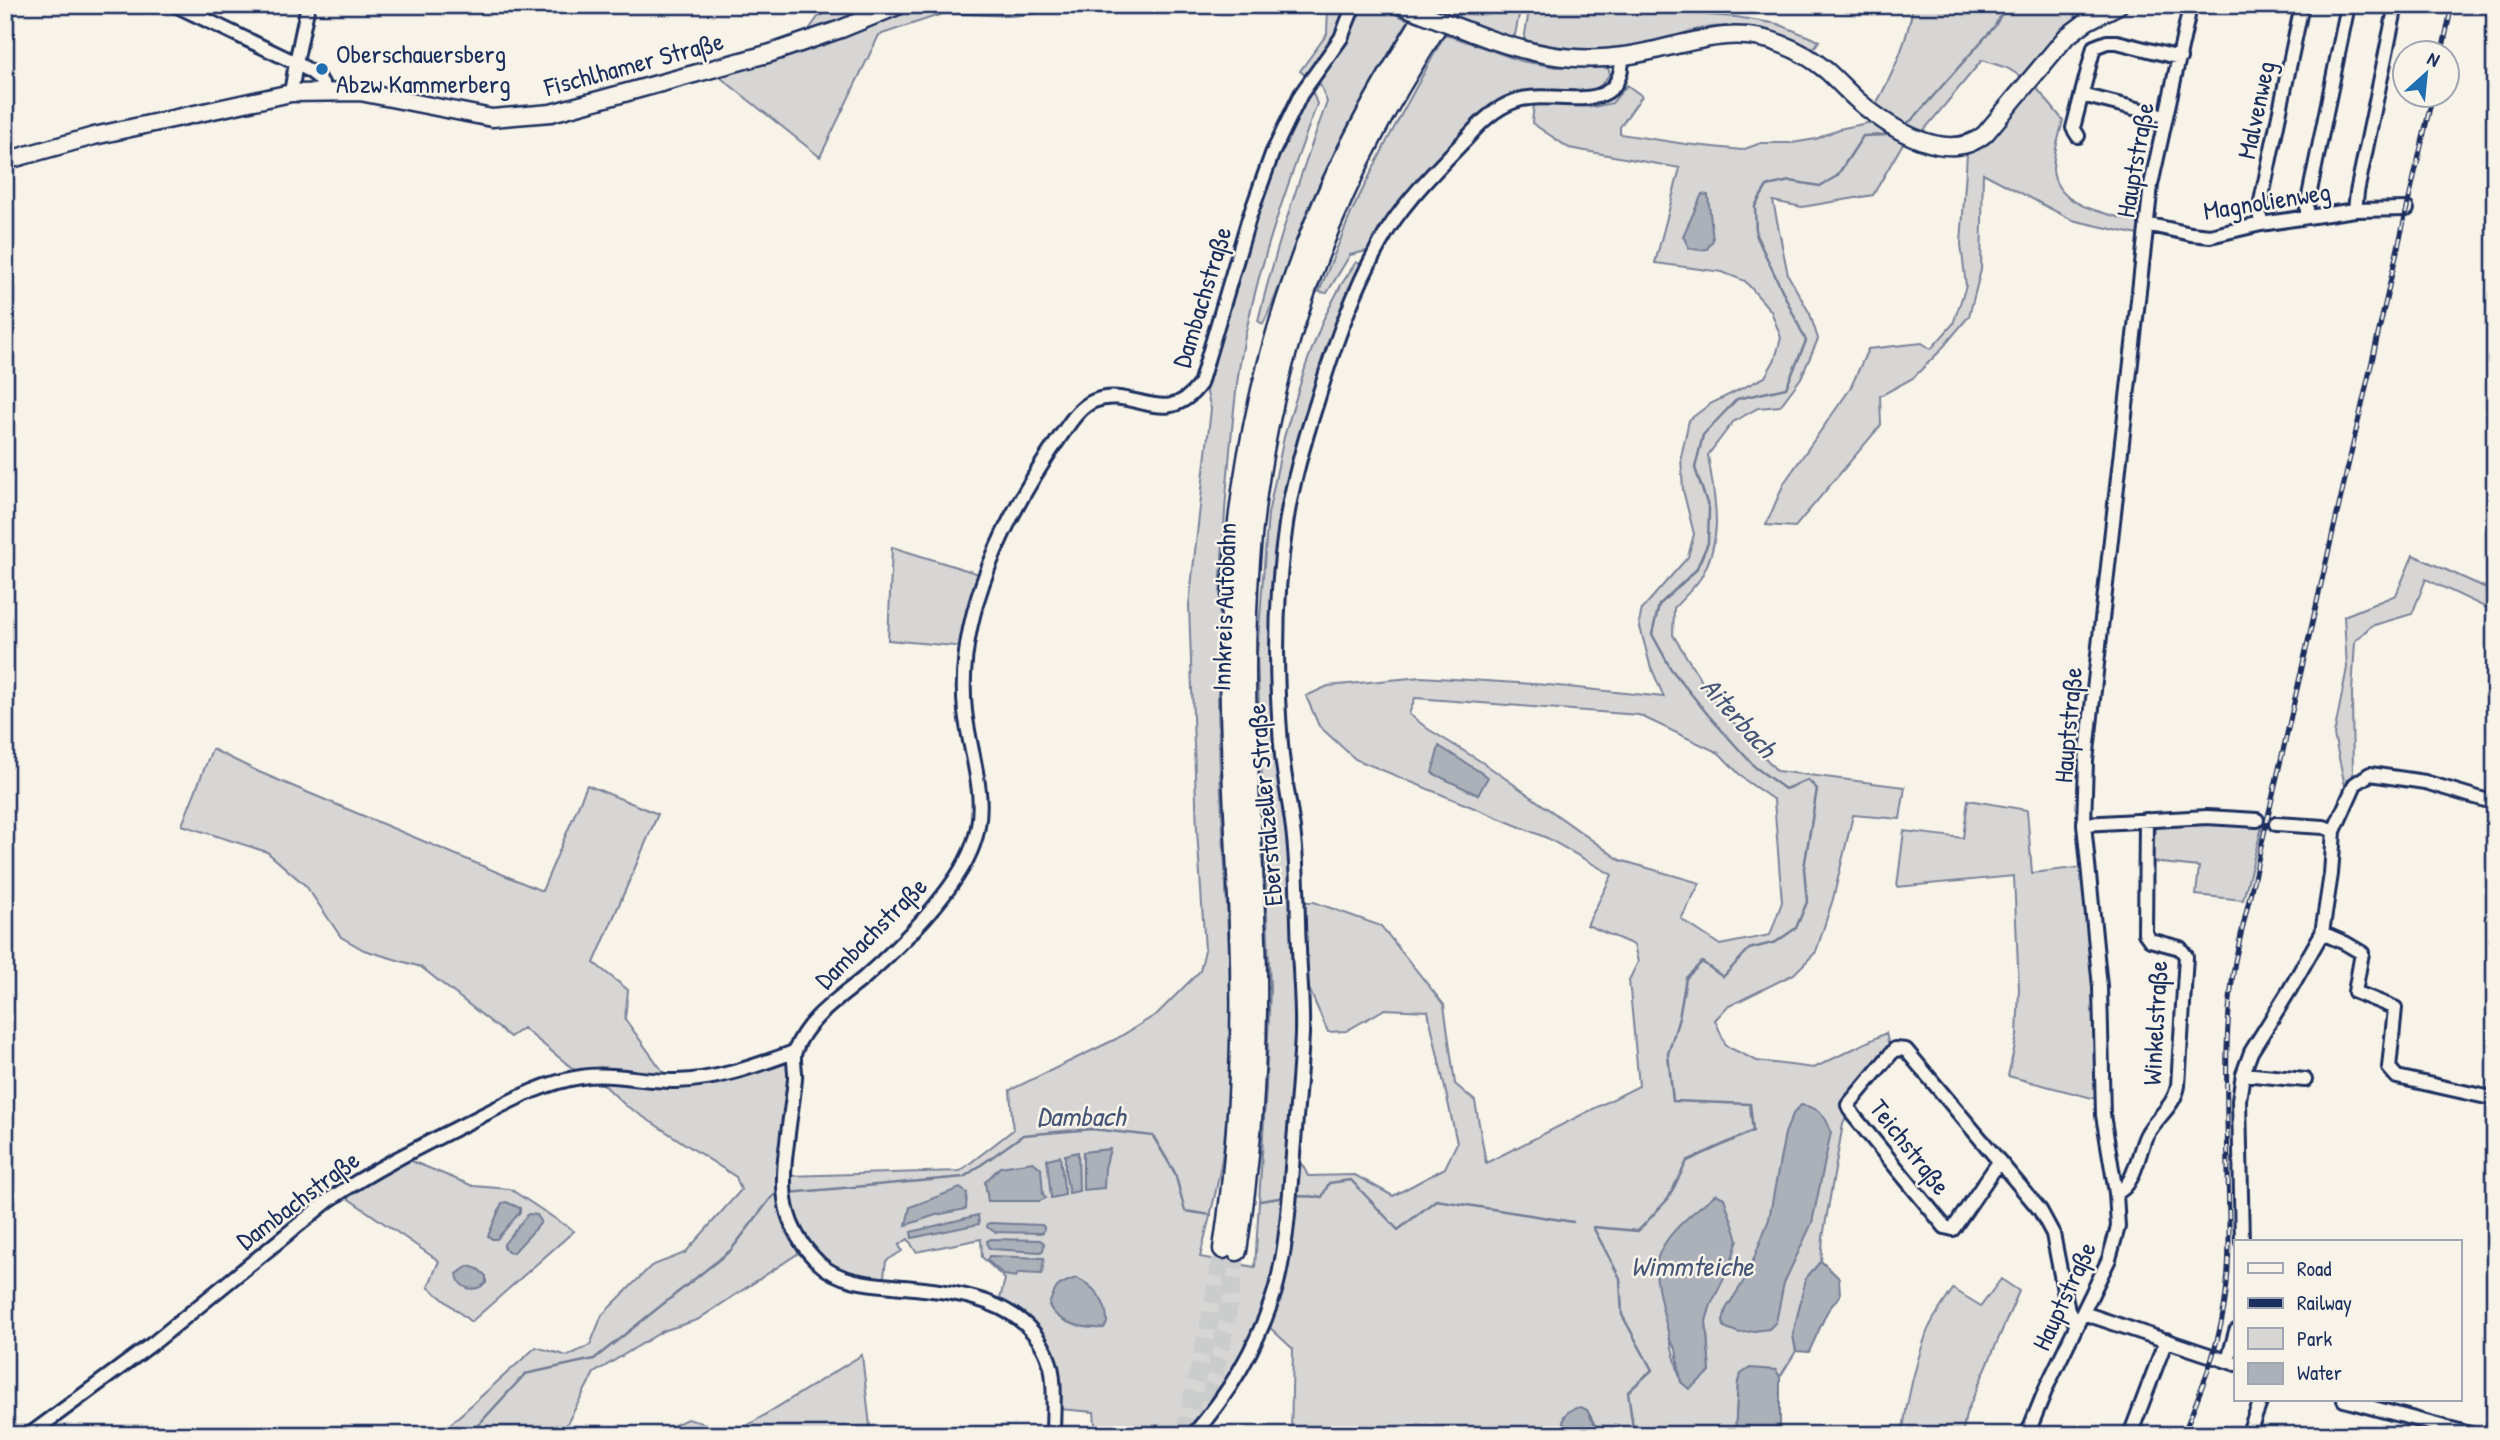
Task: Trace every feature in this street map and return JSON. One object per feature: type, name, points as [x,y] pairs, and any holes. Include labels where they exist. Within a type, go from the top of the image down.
[{"type":"highway","name":"Innkreis Autobahn","points":[[1431,5],[1384,83],[1313,226],[1294,276],[1265,370],[1247,457],[1236,535],[1231,612],[1230,712],[1240,927],[1241,1026],[1230,1250],[1249,1165],[1256,1050],[1255,929],[1245,666],[1250,559],[1261,469],[1290,340],[1322,245],[1377,127],[1450,5]]},
{"type":"main road","name":"Fischlhamer Straße","points":[[5,161],[94,136],[292,93],[325,91],[382,95],[479,116],[528,116],[577,106],[771,52],[841,29],[900,5]]},
{"type":"main road","points":[[1400,5],[1508,47],[1551,57],[1622,57],[1711,36],[1761,38],[1811,59],[1859,102],[1893,125],[1914,137],[1947,148],[1978,141],[2066,37],[2086,22],[2119,5]]},
{"type":"street","points":[[174,5],[296,62],[313,72],[324,85],[325,91]]},
{"type":"street","points":[[292,93],[308,5]]},
{"type":"street","name":"Dambachstraße","points":[[29,1435],[156,1341],[329,1200],[381,1167],[501,1106],[558,1081],[585,1076],[675,1081],[709,1079],[740,1072],[794,1052],[816,1019],[911,931],[957,876],[970,854],[977,833],[981,807],[964,700],[965,675],[975,604],[983,579],[1018,503],[1062,432],[1089,404],[1097,399],[1108,398],[1150,405],[1172,405],[1188,398],[1200,384],[1272,154],[1301,94],[1341,38],[1354,5]]},
{"type":"street","name":"Hauptstraße","points":[[2027,1435],[2047,1385],[2115,1242],[2118,1227],[2116,1193],[2103,1115],[2100,987],[2084,824],[2088,741],[2146,224],[2154,167],[2180,58],[2189,5]]},
{"type":"street","name":"Malvenweg","points":[[2260,224],[2259,211],[2302,5]]},
{"type":"street","points":[[2307,217],[2348,5]]},
{"type":"street","name":"Magnolienweg","points":[[2355,210],[2359,179],[2396,5]]},
{"type":"street","points":[[2078,136],[2073,128],[2093,49],[2097,45],[2117,42],[2180,58]]},
{"type":"street","name":"Eberstalzeller Straße","points":[[1193,1435],[1215,1409],[1246,1362],[1267,1313],[1277,1283],[1291,1182],[1302,1030],[1294,838],[1281,748],[1276,671],[1286,523],[1308,429],[1342,325],[1364,274],[1391,226],[1445,161],[1493,112],[1515,101],[1535,96],[1581,99],[1606,92],[1614,86],[1619,76],[1622,57]]},
{"type":"street","points":[[2082,95],[2165,116]]},
{"type":"street","name":"Magnolienweg","points":[[2146,224],[2200,236],[2355,210],[2407,209]]},
{"type":"street","points":[[2242,1240],[2239,1100],[2243,1074],[2251,1052],[2322,933],[2334,831],[2355,784],[2370,774],[2425,782],[2495,803]]},
{"type":"street","points":[[2084,824],[2218,817],[2257,820]]},
{"type":"street","name":"Winkelstraße","points":[[2116,1193],[2124,1189],[2129,1181],[2148,1133],[2173,1101],[2179,1072],[2186,956],[2180,948],[2150,940],[2145,933],[2146,820]]},
{"type":"street","points":[[2276,824],[2324,827],[2334,831]]},
{"type":"street","points":[[2322,933],[2362,953],[2355,992],[2395,1008],[2389,1068],[2392,1073],[2397,1077],[2495,1099]]},
{"type":"street","name":"Teichstraße","points":[[1999,1162],[1953,1228],[1945,1227],[1853,1115],[1849,1105],[1895,1049],[1906,1050],[2040,1210],[2053,1234],[2068,1311],[2080,1319]]},
{"type":"street","points":[[794,1052],[796,1074],[782,1192],[794,1230],[809,1253],[823,1267],[840,1276],[866,1284],[919,1288],[976,1297],[1001,1307],[1023,1322],[1041,1342],[1052,1367],[1053,1435]]},
{"type":"street","points":[[2243,1074],[2305,1080]]},
{"type":"street","points":[[2080,1319],[2166,1340],[2232,1363]]},
{"type":"street","points":[[2130,1435],[2166,1340]]},
{"type":"street","points":[[2248,1435],[2259,1402]]},
{"type":"street","points":[[2351,1402],[2474,1435]]},
{"type":"green space","points":[[844,5],[884,5],[803,38],[818,17]]},
{"type":"green space","points":[[913,5],[1039,5],[1037,13],[1011,16],[945,13],[879,35],[820,157],[716,74],[792,54]]},
{"type":"green space","points":[[1328,5],[1350,5],[1336,41],[1309,78],[1300,71],[1327,34]]},
{"type":"green space","points":[[1361,5],[1374,5],[1409,20],[1336,148],[1300,229],[1279,289],[1263,324],[1258,321],[1273,265],[1327,102],[1318,79],[1345,42]]},
{"type":"green space","points":[[1465,5],[1521,5],[1515,35],[1509,37],[1458,17]]},
{"type":"green space","points":[[1530,5],[1632,5],[1633,10],[1736,17],[1778,24],[1819,41],[1814,48],[1760,30],[1733,26],[1694,30],[1626,50],[1575,50],[1524,40]]},
{"type":"green space","points":[[1913,5],[2074,5],[2076,19],[2061,31],[2025,79],[2007,68],[1982,60],[1920,135],[1876,104],[1899,56]]},
{"type":"green space","points":[[1445,34],[1521,61],[1556,67],[1607,65],[1610,74],[1601,85],[1583,97],[1552,91],[1535,91],[1510,98],[1486,112],[1441,154],[1420,179],[1371,250],[1350,255],[1327,293],[1319,292],[1352,211]]},
{"type":"green space","points":[[1627,85],[1642,96],[1620,127],[1620,134],[1685,144],[1742,150],[1761,143],[1792,143],[1816,139],[1839,129],[1877,121],[1906,138],[1873,195],[1802,207],[1773,201],[1788,275],[1810,314],[1818,339],[1801,378],[1780,406],[1758,408],[1733,422],[1708,455],[1716,518],[1713,548],[1700,579],[1674,608],[1673,635],[1712,698],[1777,771],[1905,787],[1900,819],[1853,815],[1833,899],[1816,952],[1794,974],[1727,1007],[1715,1020],[1726,1046],[1757,1061],[1814,1068],[1886,1033],[1890,1051],[1843,1124],[1821,1261],[1806,1278],[1793,1335],[1796,1351],[1780,1377],[1775,1370],[1738,1381],[1735,1435],[1600,1435],[1587,1410],[1564,1416],[1562,1435],[1291,1435],[1293,1349],[1267,1325],[1286,1269],[1300,1160],[1308,1176],[1355,1175],[1393,1196],[1445,1168],[1457,1143],[1428,1011],[1385,1009],[1346,1031],[1328,1032],[1303,975],[1303,902],[1314,902],[1381,926],[1444,1005],[1455,1084],[1475,1101],[1486,1163],[1639,1086],[1629,980],[1638,962],[1634,945],[1587,925],[1612,875],[1547,838],[1355,759],[1319,726],[1306,696],[1328,686],[1421,677],[1548,685],[1664,697],[1650,665],[1639,623],[1642,609],[1688,557],[1694,534],[1683,490],[1681,457],[1689,420],[1710,404],[1765,377],[1775,359],[1781,338],[1771,311],[1745,281],[1722,272],[1655,263],[1680,168],[1569,148],[1532,123],[1534,103],[1593,107],[1612,103]],"holes":[[[1415,698],[1639,715],[1719,753],[1745,780],[1774,800],[1782,902],[1770,935],[1720,945],[1681,919],[1700,883],[1620,860],[1485,764],[1409,714]],[[1656,1268],[1729,1268],[1711,1304],[1706,1321],[1710,1372],[1689,1388],[1681,1382]]]},
{"type":"green space","points":[[2035,86],[2063,120],[2055,150],[2053,169],[2056,182],[2073,201],[2099,212],[2139,223],[2138,235],[2072,220],[1983,173],[1981,270],[1969,316],[1913,378],[1880,396],[1881,425],[1795,527],[1766,525],[1784,483],[1850,389],[1868,349],[1922,343],[1931,349],[1953,324],[1966,286],[1961,244],[1967,154],[1985,144]]},
{"type":"green space","points":[[1313,93],[1317,104],[1283,200],[1246,330],[1235,396],[1220,589],[1218,712],[1229,943],[1230,1043],[1222,1157],[1200,1257],[1255,1267],[1270,989],[1257,655],[1268,514],[1284,437],[1323,320],[1356,262],[1364,266],[1291,475],[1273,713],[1280,785],[1290,840],[1294,903],[1294,1089],[1280,1242],[1271,1287],[1254,1334],[1227,1383],[1184,1435],[1096,1435],[1094,1412],[1048,1408],[1048,1368],[1045,1358],[1028,1334],[997,1310],[1005,1279],[982,1257],[981,1239],[916,1252],[908,1239],[899,1245],[902,1251],[886,1261],[882,1291],[802,1251],[697,1320],[663,1331],[594,1373],[561,1435],[438,1435],[536,1347],[568,1356],[590,1345],[602,1315],[651,1266],[685,1253],[741,1190],[736,1177],[625,1105],[599,1080],[690,1083],[800,1054],[787,1176],[960,1171],[1013,1130],[1010,1090],[1116,1039],[1157,1014],[1200,971],[1205,950],[1197,830],[1189,605],[1211,409],[1205,385],[1248,235],[1275,161],[1298,111],[1307,96]]},
{"type":"green space","points":[[892,547],[979,574],[965,647],[888,640]]},
{"type":"green space","points":[[2413,555],[2495,592],[2495,612],[2426,579],[2412,614],[2371,626],[2355,641],[2352,693],[2353,781],[2347,795],[2334,735],[2347,668],[2344,616],[2396,595]]},
{"type":"green space","points":[[212,749],[259,772],[542,891],[587,785],[658,814],[594,963],[628,990],[625,1019],[666,1076],[577,1072],[523,1028],[510,1037],[421,967],[364,950],[341,937],[306,886],[267,852],[182,825]]},
{"type":"green space","points":[[1968,800],[2027,810],[2032,873],[2083,867],[2091,903],[2096,1099],[2008,1076],[2017,1036],[2019,989],[2014,876],[1897,887],[1904,831],[1963,838]]},
{"type":"green space","points":[[2236,813],[2264,819],[2243,900],[2196,895],[2199,867],[2152,862],[2156,815]]},
{"type":"green space","points":[[404,1158],[473,1186],[510,1189],[574,1231],[471,1322],[428,1287],[439,1261],[343,1195]]},
{"type":"green space","points":[[2001,1279],[2019,1291],[1966,1414],[1962,1435],[1902,1435],[1919,1357],[1932,1321],[1953,1289],[1981,1306]]},
{"type":"green space","points":[[862,1355],[871,1435],[654,1435],[687,1419],[737,1432]]},
{"type":"water","points":[[1702,194],[1708,195],[1713,240],[1707,249],[1699,250],[1689,248],[1683,236]]},
{"type":"water","points":[[1439,746],[1488,777],[1478,795],[1432,773]]},
{"type":"water","name":"Wimmteiche","points":[[1801,1105],[1821,1113],[1831,1132],[1812,1223],[1784,1283],[1776,1322],[1769,1329],[1739,1333],[1724,1327],[1726,1309],[1747,1276],[1769,1219],[1785,1133],[1793,1114]]},
{"type":"water","points":[[1110,1149],[1104,1188],[1083,1190],[1083,1152]]},
{"type":"water","points":[[1078,1152],[1079,1191],[1069,1193],[1065,1155]]},
{"type":"water","points":[[1060,1156],[1065,1195],[1051,1198],[1047,1159]]},
{"type":"water","points":[[1033,1162],[1041,1168],[1043,1194],[1046,1198],[1040,1201],[988,1201],[985,1182],[1000,1167]]},
{"type":"water","points":[[960,1188],[967,1193],[966,1209],[906,1225],[910,1207]]},
{"type":"water","name":"Wimmteiche","points":[[1716,1194],[1724,1198],[1738,1240],[1706,1321],[1710,1372],[1689,1389],[1681,1382],[1676,1349],[1670,1340],[1657,1279],[1657,1259],[1678,1227]]},
{"type":"water","points":[[502,1203],[520,1208],[520,1212],[497,1239],[492,1239],[488,1236]]},
{"type":"water","points":[[528,1214],[537,1215],[541,1221],[539,1225],[514,1252],[508,1252],[504,1244]]},
{"type":"water","points":[[978,1215],[979,1224],[912,1238],[911,1232]]},
{"type":"water","points":[[990,1223],[1044,1227],[1043,1233],[995,1232],[987,1227]]},
{"type":"water","points":[[1040,1240],[1044,1243],[1043,1251],[992,1249],[988,1247],[987,1241]]},
{"type":"water","points":[[989,1256],[1044,1258],[1042,1274],[1018,1273],[1016,1277],[1004,1275],[987,1260]]},
{"type":"water","name":"Wimmteiche","points":[[1821,1261],[1839,1278],[1840,1295],[1827,1312],[1809,1352],[1796,1351],[1793,1335],[1806,1278]]},
{"type":"water","points":[[468,1266],[478,1269],[486,1276],[486,1283],[473,1289],[464,1287],[457,1274]]},
{"type":"water","points":[[1076,1278],[1099,1296],[1107,1316],[1104,1328],[1089,1328],[1065,1321],[1058,1317],[1049,1305],[1058,1287]]},
{"type":"water","points":[[1750,1368],[1776,1370],[1780,1377],[1780,1435],[1735,1435],[1738,1381],[1741,1374]]},
{"type":"water","points":[[1581,1407],[1587,1410],[1600,1435],[1562,1435],[1567,1413]]},
{"type":"waterway","name":"Aiterbach","points":[[1903,126],[1913,119],[1995,26],[2006,5]]},
{"type":"waterway","name":"Aiterbach","points":[[1634,1435],[1628,1392],[1652,1370],[1622,1315],[1620,1278],[1593,1227],[1638,1231],[1668,1199],[1687,1161],[1753,1131],[1750,1104],[1673,1101],[1668,1054],[1679,1018],[1686,978],[1702,962],[1723,977],[1749,949],[1776,942],[1796,928],[1807,902],[1804,868],[1817,789],[1808,780],[1785,789],[1755,767],[1671,669],[1652,634],[1659,605],[1696,570],[1708,543],[1709,509],[1695,468],[1703,435],[1737,399],[1786,388],[1806,341],[1756,235],[1755,206],[1767,186],[1790,181],[1820,186],[1837,176],[1863,136],[1891,133]]},
{"type":"waterway","name":"Dambach","points":[[788,1193],[964,1177],[1023,1135],[1092,1129],[1153,1136],[1175,1173],[1185,1211],[1211,1215]]},
{"type":"waterway","name":"Dambach","points":[[1295,1196],[1322,1197],[1329,1183],[1351,1180],[1398,1230],[1436,1200],[1573,1222]]},
{"type":"waterway","name":"Dambach","points":[[469,1435],[525,1374],[594,1359],[731,1250],[776,1194]]},
{"type":"waterway","name":"Dambach","points":[[1260,1201],[1285,1197]]},
{"type":"tunnel","points":[[1184,1435],[1223,1249]]},
{"type":"tunnel","points":[[1203,1428],[1225,1328],[1237,1251]]},
{"type":"railway","points":[[2445,38],[2452,5]]},
{"type":"railway","points":[[2183,1435],[2202,1388],[2221,1324],[2228,1274],[2227,1041],[2235,961],[2430,108]]},
{"type":"place","name":"Oberschauersberg Abzw Kammerberg","points":[[322,69]]}]
